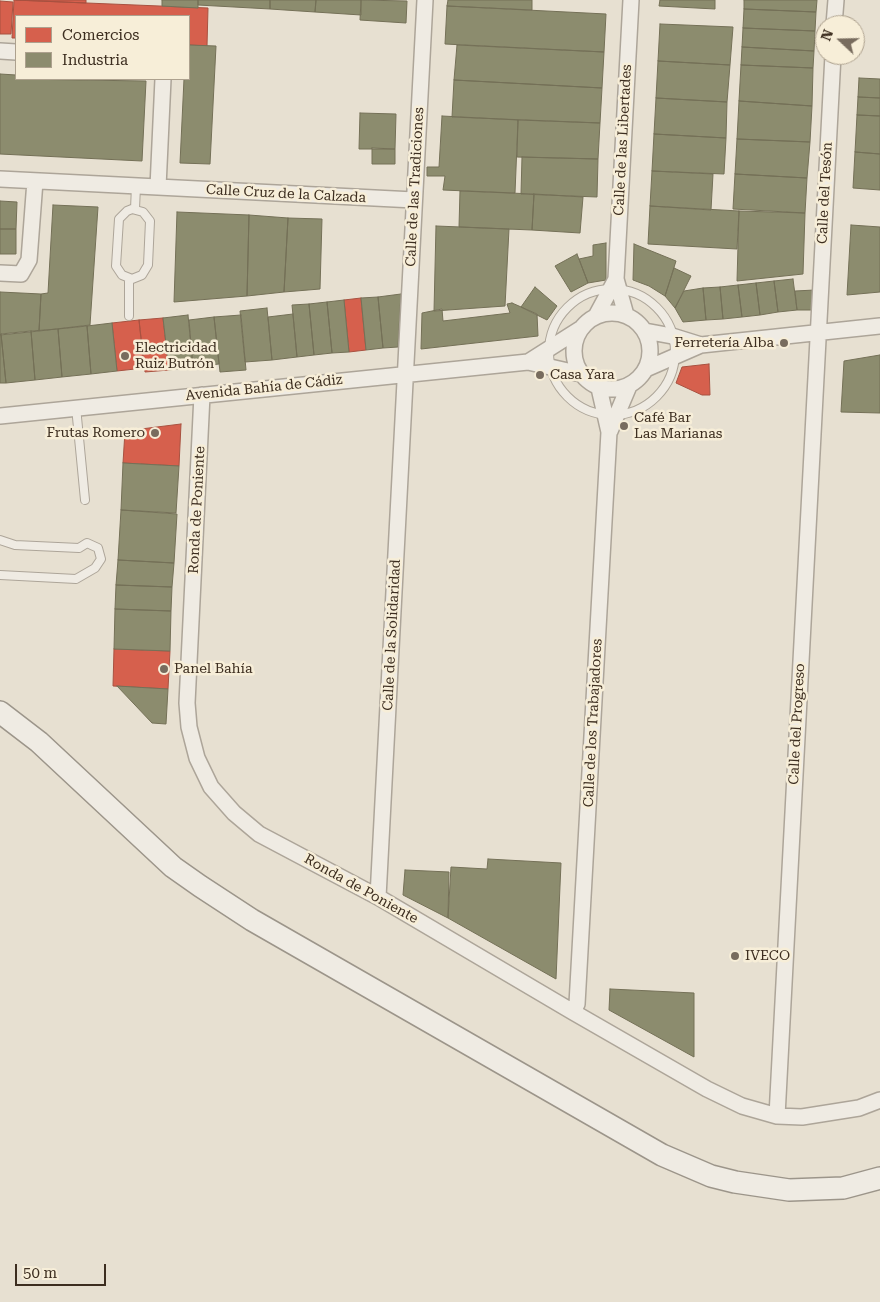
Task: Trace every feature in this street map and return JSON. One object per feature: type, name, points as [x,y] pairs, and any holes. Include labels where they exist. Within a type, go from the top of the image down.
[{"type":"main road","points":[[0,712],[39,742],[174,867],[200,886],[252,920],[655,1151],[711,1176],[779,1189],[818,1190],[843,1188],[880,1178]]},
{"type":"street","name":"Calle de las Tradiciones","points":[[405,374],[425,0]]},
{"type":"street","name":"Calle de las Libertades","points":[[626,315],[615,286],[631,0]]},
{"type":"street","points":[[835,15],[836,0]]},
{"type":"street","points":[[0,51],[15,52]]},
{"type":"street","name":"Calle del Tesón","points":[[818,332],[832,65]]},
{"type":"street","points":[[158,188],[162,80]]},
{"type":"street","name":"Calle Cruz de la Calzada","points":[[0,179],[414,200]]},
{"type":"street","points":[[0,273],[21,274],[29,260],[34,181]]},
{"type":"street","name":"Calle de las Libertades","points":[[596,316],[615,286]]},
{"type":"street","points":[[599,388],[618,390],[629,386],[639,379],[646,369],[650,357],[650,344],[645,331],[639,323],[626,315],[608,312],[596,316],[580,329],[574,351],[576,364],[581,374],[599,388],[611,414]]},
{"type":"street","points":[[646,369],[701,345],[880,326]]},
{"type":"street","name":"Avenida Bahía de Cádiz","points":[[528,362],[580,329]]},
{"type":"street","points":[[645,331],[672,336],[701,345]]},
{"type":"street","name":"Calle del Progreso","points":[[777,1116],[818,332]]},
{"type":"street","name":"Avenida Bahía de Cádiz","points":[[0,416],[528,362],[581,374]]},
{"type":"street","name":"Calle de la Solidaridad","points":[[378,897],[405,374]]},
{"type":"street","name":"Calle de los Trabajadores","points":[[573,1012],[577,1004],[611,414],[629,386]]},
{"type":"street","name":"Ronda de Poniente","points":[[202,395],[187,703],[189,726],[197,758],[211,786],[234,813],[259,834],[378,897],[706,1089],[742,1106],[777,1116],[802,1118],[859,1108],[880,1100]]},
{"type":"lane","points":[[135,210],[136,186]]},
{"type":"lane","points":[[135,210],[143,212],[150,220],[148,265],[142,275],[129,278],[122,275],[116,266],[118,225],[122,214],[135,210]]},
{"type":"lane","points":[[129,278],[129,316]]},
{"type":"lane","points":[[615,286],[638,295],[653,305],[665,319],[672,336],[674,358],[669,376],[652,400],[635,410],[611,414],[588,410],[573,401],[560,388],[551,368],[549,350],[555,325],[565,310],[588,294],[615,286]]},
{"type":"lane","points":[[76,407],[85,500]]},
{"type":"lane","points":[[0,540],[14,545],[79,548],[87,543],[100,551],[101,559],[95,568],[76,579],[0,575]]},
{"type":"building: Comercios","points":[[14,0],[208,8],[207,46],[190,45],[190,15],[15,15],[15,38],[12,38]]},
{"type":"building: Comercios","points":[[16,0],[86,0],[86,3]]},
{"type":"building: Comercios","points":[[0,1],[13,2],[11,34],[0,34]]},
{"type":"building: Comercios","points":[[361,298],[366,350],[349,352],[344,300]]},
{"type":"building: Comercios","points":[[163,318],[169,370],[145,372],[139,320]]},
{"type":"building: Comercios","points":[[139,320],[144,368],[117,371],[112,323]]},
{"type":"building: Comercios","points":[[709,364],[710,395],[702,395],[676,383],[682,367]]},
{"type":"building: Comercios","points":[[181,424],[179,466],[123,463],[125,431]]},
{"type":"building: Comercios","points":[[114,649],[170,651],[168,689],[113,686]]},
{"type":"building: Industria","points":[[162,0],[198,0],[198,8],[162,6]]},
{"type":"building: Industria","points":[[198,0],[270,0],[270,9],[198,5]]},
{"type":"building: Industria","points":[[270,0],[316,0],[315,12],[270,9]]},
{"type":"building: Industria","points":[[316,0],[361,0],[361,15],[315,12]]},
{"type":"building: Industria","points":[[361,0],[407,1],[406,23],[360,20]]},
{"type":"building: Industria","points":[[448,0],[532,0],[532,10],[447,6]]},
{"type":"building: Industria","points":[[660,0],[715,0],[715,9],[659,6]]},
{"type":"building: Industria","points":[[744,0],[817,0],[816,12],[744,9]]},
{"type":"building: Industria","points":[[447,6],[606,14],[604,52],[445,44]]},
{"type":"building: Industria","points":[[744,9],[816,12],[815,31],[743,28]]},
{"type":"building: Industria","points":[[660,24],[733,27],[730,65],[658,61]]},
{"type":"building: Industria","points":[[743,28],[815,31],[814,51],[742,47]]},
{"type":"building: Industria","points":[[190,45],[216,46],[210,164],[180,163],[184,80],[190,80]]},
{"type":"building: Industria","points":[[457,45],[604,52],[602,88],[454,80]]},
{"type":"building: Industria","points":[[742,47],[814,51],[813,68],[741,65]]},
{"type":"building: Industria","points":[[658,61],[730,65],[727,102],[656,98]]},
{"type":"building: Industria","points":[[741,65],[813,68],[812,106],[739,101]]},
{"type":"building: Industria","points":[[0,74],[15,75],[15,80],[146,81],[142,161],[0,154]]},
{"type":"building: Industria","points":[[859,78],[880,79],[880,98],[858,97]]},
{"type":"building: Industria","points":[[454,80],[602,88],[600,123],[452,117]]},
{"type":"building: Industria","points":[[858,97],[880,98],[880,116],[857,115]]},
{"type":"building: Industria","points":[[656,98],[727,102],[726,138],[654,134]]},
{"type":"building: Industria","points":[[739,101],[812,106],[810,142],[737,139]]},
{"type":"building: Industria","points":[[360,113],[396,114],[395,149],[359,149]]},
{"type":"building: Industria","points":[[857,115],[880,116],[880,154],[855,152]]},
{"type":"building: Industria","points":[[442,116],[518,120],[515,193],[443,190],[445,176],[427,176],[427,167],[439,167]]},
{"type":"building: Industria","points":[[518,120],[600,123],[598,159],[517,157]]},
{"type":"building: Industria","points":[[654,134],[726,138],[724,174],[652,171]]},
{"type":"building: Industria","points":[[737,139],[810,142],[807,178],[735,174]]},
{"type":"building: Industria","points":[[372,148],[395,149],[395,164],[372,164]]},
{"type":"building: Industria","points":[[855,152],[880,154],[880,190],[853,188]]},
{"type":"building: Industria","points":[[522,157],[598,159],[597,197],[521,194]]},
{"type":"building: Industria","points":[[652,171],[713,174],[711,210],[650,206]]},
{"type":"building: Industria","points":[[735,174],[807,178],[805,213],[733,209]]},
{"type":"building: Industria","points":[[460,191],[534,194],[532,230],[459,227]]},
{"type":"building: Industria","points":[[534,194],[583,197],[580,233],[532,230]]},
{"type":"building: Industria","points":[[0,201],[17,202],[16,229],[0,229]]},
{"type":"building: Industria","points":[[53,205],[98,207],[90,325],[39,331],[41,294],[48,293]]},
{"type":"building: Industria","points":[[650,206],[739,211],[737,249],[648,244]]},
{"type":"building: Industria","points":[[739,211],[805,213],[803,274],[737,281]]},
{"type":"building: Industria","points":[[177,212],[249,215],[247,296],[174,302]]},
{"type":"building: Industria","points":[[249,215],[288,218],[284,292],[247,296]]},
{"type":"building: Industria","points":[[288,218],[322,219],[320,289],[284,292]]},
{"type":"building: Industria","points":[[851,225],[880,227],[880,292],[847,295]]},
{"type":"building: Industria","points":[[436,226],[509,229],[505,306],[434,311]]},
{"type":"building: Industria","points":[[0,229],[16,229],[16,254],[0,254]]},
{"type":"building: Industria","points":[[606,243],[606,280],[588,283],[579,259],[593,256],[593,245]]},
{"type":"building: Industria","points":[[634,244],[676,261],[665,296],[649,286],[633,280]]},
{"type":"building: Industria","points":[[577,254],[588,283],[571,292],[555,266]]},
{"type":"building: Industria","points":[[674,268],[691,276],[675,308],[665,296]]},
{"type":"building: Industria","points":[[793,279],[797,310],[778,312],[774,281]]},
{"type":"building: Industria","points":[[774,281],[778,312],[760,315],[756,283]]},
{"type":"building: Industria","points":[[756,283],[760,315],[742,317],[738,285]]},
{"type":"building: Industria","points":[[738,285],[742,317],[723,319],[720,287]]},
{"type":"building: Industria","points":[[535,287],[557,306],[547,320],[521,307]]},
{"type":"building: Industria","points":[[720,287],[723,319],[706,320],[703,288]]},
{"type":"building: Industria","points":[[703,288],[706,320],[683,322],[675,308],[684,291]]},
{"type":"building: Industria","points":[[815,290],[815,306],[811,310],[797,310],[795,291]]},
{"type":"building: Industria","points":[[0,292],[41,294],[39,331],[0,335]]},
{"type":"building: Industria","points":[[401,294],[398,347],[383,348],[378,297]]},
{"type":"building: Industria","points":[[378,297],[383,348],[366,350],[361,298]]},
{"type":"building: Industria","points":[[344,300],[349,352],[332,353],[327,302]]},
{"type":"building: Industria","points":[[327,302],[332,353],[314,355],[309,304]]},
{"type":"building: Industria","points":[[512,303],[537,314],[538,336],[421,349],[422,313],[442,309],[443,321],[510,313],[507,304]]},
{"type":"building: Industria","points":[[309,304],[314,355],[297,357],[292,305]]},
{"type":"building: Industria","points":[[267,308],[272,360],[245,362],[240,311]]},
{"type":"building: Industria","points":[[293,314],[297,357],[272,360],[268,317]]},
{"type":"building: Industria","points":[[188,315],[193,367],[169,370],[163,318]]},
{"type":"building: Industria","points":[[241,315],[246,370],[220,372],[214,317]]},
{"type":"building: Industria","points":[[214,317],[219,364],[193,367],[189,320]]},
{"type":"building: Industria","points":[[112,323],[117,371],[91,374],[87,326]]},
{"type":"building: Industria","points":[[87,326],[91,374],[62,377],[58,329]]},
{"type":"building: Industria","points":[[58,329],[62,377],[35,380],[31,331]]},
{"type":"building: Industria","points":[[31,331],[35,380],[6,383],[1,334]]},
{"type":"building: Industria","points":[[1,334],[6,383],[0,383]]},
{"type":"building: Industria","points":[[880,355],[880,413],[841,412],[844,361]]},
{"type":"building: Industria","points":[[123,463],[179,466],[176,513],[121,510]]},
{"type":"building: Industria","points":[[121,510],[177,514],[174,563],[118,560]]},
{"type":"building: Industria","points":[[118,560],[174,563],[172,587],[116,585]]},
{"type":"building: Industria","points":[[116,585],[172,587],[171,611],[115,609]]},
{"type":"building: Industria","points":[[115,609],[171,611],[170,651],[114,649]]},
{"type":"building: Industria","points":[[117,686],[168,689],[166,724],[152,723]]},
{"type":"building: Industria","points":[[488,859],[561,863],[556,979],[448,918],[451,867],[487,869]]},
{"type":"building: Industria","points":[[405,870],[449,872],[448,918],[403,895]]},
{"type":"building: Industria","points":[[610,989],[694,993],[694,1057],[609,1010]]},
{"type":"place","name":"Ferretería Alba","points":[[784,343]]},
{"type":"place","name":"Electricidad Ruiz Butrón","points":[[125,356]]},
{"type":"place","name":"Casa Yara","points":[[540,375]]},
{"type":"place","name":"Café Bar Las Marianas","points":[[624,426]]},
{"type":"place","name":"Frutas Romero","points":[[155,433]]},
{"type":"place","name":"Panel Bahía","points":[[164,669]]},
{"type":"place","name":"IVECO","points":[[735,956]]}]
